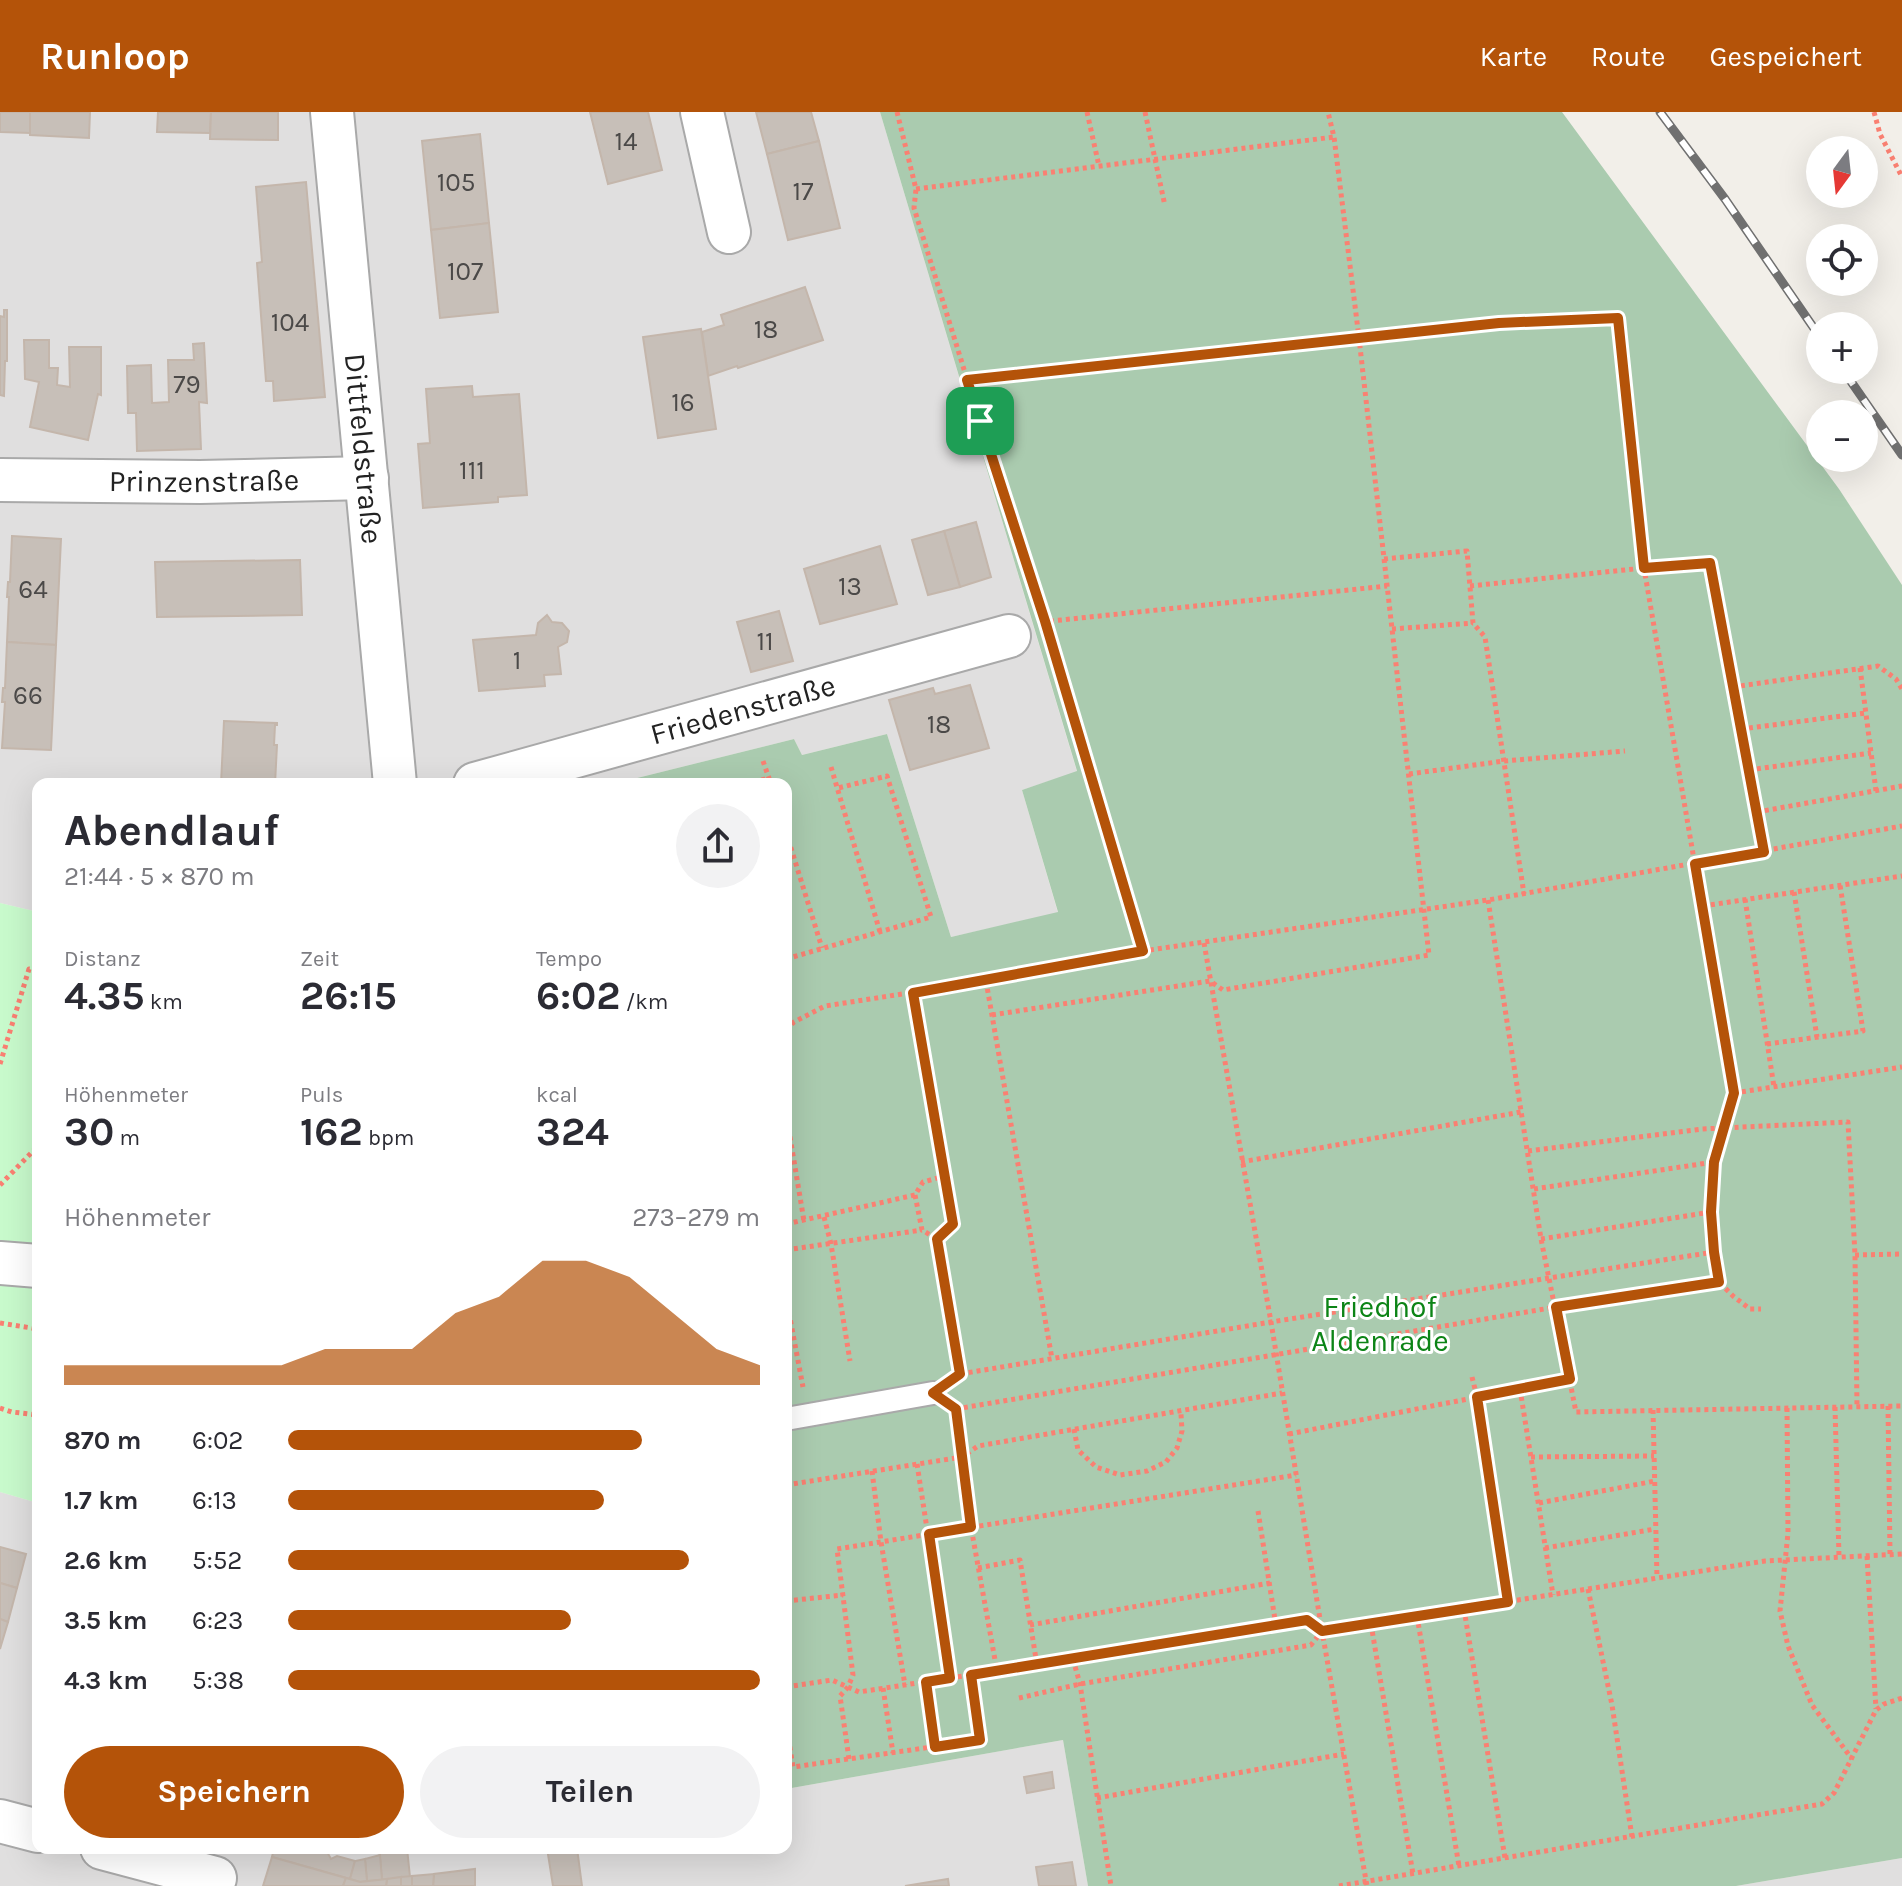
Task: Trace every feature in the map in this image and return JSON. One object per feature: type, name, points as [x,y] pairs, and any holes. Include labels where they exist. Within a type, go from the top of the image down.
[{"type":"street","name":"Dittfeldstraße","points":[[332,112],[394,778]]},
{"type":"street","points":[[702,112],[729,232]]},
{"type":"street","name":"Prinzenstraße","points":[[0,460],[41,479]]},
{"type":"street","name":"Prinzenstraße","points":[[0,480],[200,482],[367,478]]},
{"type":"street","name":"Friedenstraße","points":[[496,778],[1027,628]]},
{"type":"street","points":[[0,1263],[32,1266]]},
{"type":"street","points":[[0,1821],[32,1829]]},
{"type":"street","points":[[132,1854],[217,1871]]},
{"type":"lane","points":[[797,1417],[933,1393]]},
{"type":"path","points":[[897,112],[916,189],[914,208],[967,380],[1027,628],[1143,951]]},
{"type":"path","points":[[1087,112],[1099,166]]},
{"type":"path","points":[[1145,112],[1165,206]]},
{"type":"path","points":[[992,1015],[1210,981],[1223,990],[1429,955],[1359,338],[1334,137],[1328,112]]},
{"type":"path","points":[[1874,112],[1880,134],[1902,177]]},
{"type":"path","points":[[916,189],[1334,137]]},
{"type":"path","points":[[967,380],[1499,323],[1618,318],[1644,568],[1734,1093],[1714,1162],[1711,1212],[1714,1252],[1719,1282],[1750,1309],[1761,1309]]},
{"type":"path","points":[[1384,559],[1467,551],[1473,623],[1485,637],[1524,894]]},
{"type":"path","points":[[1470,586],[1710,563],[1764,852]]},
{"type":"path","points":[[1027,628],[1387,586]]},
{"type":"path","points":[[1392,629],[1473,623]]},
{"type":"path","points":[[1733,687],[1878,666],[1896,679],[1902,689]]},
{"type":"path","points":[[1860,668],[1876,791]]},
{"type":"path","points":[[1741,729],[1866,713]]},
{"type":"path","points":[[1409,774],[1504,761],[1625,751]]},
{"type":"path","points":[[1749,770],[1871,753]]},
{"type":"path","points":[[763,761],[769,778]]},
{"type":"path","points":[[831,767],[880,932]]},
{"type":"path","points":[[792,957],[931,917],[887,776],[838,788]]},
{"type":"path","points":[[1757,812],[1902,786]]},
{"type":"path","points":[[792,1024],[825,1006],[986,981],[1143,951],[1425,911],[1902,826]]},
{"type":"path","points":[[792,851],[822,948]]},
{"type":"path","points":[[1703,906],[1902,876]]},
{"type":"path","points":[[1767,1044],[1863,1031],[1840,885]]},
{"type":"path","points":[[1794,892],[1817,1038]]},
{"type":"path","points":[[1745,899],[1774,1087]]},
{"type":"path","points":[[1488,900],[1541,1239],[1576,1412],[1902,1406]]},
{"type":"path","points":[[1204,943],[1366,1884]]},
{"type":"path","points":[[0,1064],[29,969],[32,969]]},
{"type":"path","points":[[986,981],[1052,1359]]},
{"type":"path","points":[[913,993],[953,1224],[937,1239]]},
{"type":"path","points":[[1734,1093],[1902,1067]]},
{"type":"path","points":[[1241,1162],[1521,1112]]},
{"type":"path","points":[[1528,1151],[1702,1129],[1848,1122],[1855,1255],[1857,1406]]},
{"type":"path","points":[[792,1149],[804,1221]]},
{"type":"path","points":[[0,1185],[32,1152]]},
{"type":"path","points":[[1534,1189],[1714,1162]]},
{"type":"path","points":[[922,1230],[915,1195],[923,1182],[945,1176]]},
{"type":"path","points":[[792,1223],[915,1195]]},
{"type":"path","points":[[1541,1239],[1711,1212]]},
{"type":"path","points":[[824,1217],[850,1361]]},
{"type":"path","points":[[792,1249],[922,1230],[937,1239],[960,1374]]},
{"type":"path","points":[[1714,1252],[1549,1276],[960,1374],[933,1393],[956,1409],[1719,1282]]},
{"type":"path","points":[[1855,1255],[1902,1254]]},
{"type":"path","points":[[0,1323],[32,1328]]},
{"type":"path","points":[[792,1362],[797,1417]]},
{"type":"path","points":[[1472,1377],[1508,1602]]},
{"type":"path","points":[[1289,1434],[1570,1379]]},
{"type":"path","points":[[1520,1389],[1553,1595]]},
{"type":"path","points":[[792,1484],[962,1457],[978,1446],[1282,1393]]},
{"type":"path","points":[[1888,1406],[1890,1554]]},
{"type":"path","points":[[1835,1407],[1839,1557]]},
{"type":"path","points":[[0,1408],[32,1414]]},
{"type":"path","points":[[1787,1408],[1788,1533],[1780,1611],[1788,1646],[1812,1705],[1852,1759]]},
{"type":"path","points":[[956,1409],[971,1527],[997,1671]]},
{"type":"path","points":[[1653,1410],[1657,1578]]},
{"type":"path","points":[[1074,1429],[1078,1450],[1096,1467],[1120,1475],[1147,1471],[1166,1462],[1177,1448],[1182,1431],[1181,1414]]},
{"type":"path","points":[[1531,1457],[1654,1456]]},
{"type":"path","points":[[917,1464],[950,1678]]},
{"type":"path","points":[[872,1471],[905,1685]]},
{"type":"path","points":[[849,1759],[840,1696],[853,1675],[837,1549],[1296,1475]]},
{"type":"path","points":[[1539,1503],[1655,1481]]},
{"type":"path","points":[[1258,1511],[1276,1626]]},
{"type":"path","points":[[1545,1548],[1655,1529]]},
{"type":"path","points":[[1019,1698],[1080,1684],[1311,1645],[1322,1631],[1765,1561],[1902,1554]]},
{"type":"path","points":[[1867,1556],[1876,1710]]},
{"type":"path","points":[[978,1568],[1020,1560],[1037,1665]]},
{"type":"path","points":[[1030,1625],[1270,1583]]},
{"type":"path","points":[[1588,1589],[1612,1705],[1632,1837]]},
{"type":"path","points":[[792,1600],[843,1595]]},
{"type":"path","points":[[1464,1609],[1505,1858]]},
{"type":"path","points":[[1417,1616],[1459,1866]]},
{"type":"path","points":[[792,1686],[832,1680],[859,1692],[1307,1620],[1322,1631]]},
{"type":"path","points":[[1371,1624],[1413,1874]]},
{"type":"path","points":[[1073,1659],[1080,1684],[1111,1886]]},
{"type":"path","points":[[792,1761],[793,1767],[980,1740],[971,1675]]},
{"type":"path","points":[[926,1682],[935,1747]]},
{"type":"path","points":[[883,1688],[893,1753]]},
{"type":"path","points":[[1339,1886],[1366,1884],[1822,1804],[1834,1793],[1876,1710],[1902,1698]]},
{"type":"path","points":[[1097,1798],[1344,1754]]},
{"type":"shaded area","points":[[0,112],[880,112],[1077,772],[1022,790],[1058,913],[951,937],[887,734],[802,755],[794,739],[637,778],[32,778],[32,911],[0,903]]},
{"type":"shaded area","points":[[0,1492],[32,1501],[32,1854],[792,1854],[792,1788],[1063,1740],[1088,1886],[0,1886]]},
{"type":"shaded area","points":[[1902,1858],[1902,1886],[1736,1886]]},
{"type":"green space","name":"Friedhof Aldenrade","points":[[880,112],[1562,112],[1806,444],[1806,472],[1827,472],[1902,585],[1902,1858],[1736,1886],[1088,1886],[1063,1740],[792,1788],[792,778],[637,778],[794,739],[802,755],[887,734],[951,937],[1058,912],[1022,790],[1077,771]]},
{"type":"green space","points":[[0,903],[32,911],[32,1501],[0,1492]]},
{"type":"building","points":[[0,112],[30,112],[30,133],[0,132]]},
{"type":"building","points":[[30,112],[90,112],[89,138],[30,135]]},
{"type":"building","points":[[158,112],[211,112],[210,133],[157,132]]},
{"type":"building","points":[[211,112],[278,112],[278,140],[210,139]]},
{"type":"building","points":[[590,112],[648,112],[662,170],[608,184]]},
{"type":"building","points":[[756,112],[811,112],[819,141],[767,154]]},
{"type":"building","points":[[480,134],[489,223],[431,230],[422,141]]},
{"type":"building","points":[[819,141],[840,228],[788,240],[767,154]]},
{"type":"building","points":[[306,182],[325,397],[274,401],[273,381],[266,381],[257,263],[262,262],[256,187]]},
{"type":"building","points":[[489,223],[498,312],[440,318],[431,230]]},
{"type":"building","points":[[805,287],[823,340],[708,376],[702,332],[724,325],[721,315]]},
{"type":"building","points":[[4,310],[7,310],[7,361],[4,396],[0,395],[0,316],[4,317]]},
{"type":"building","points":[[701,329],[716,429],[658,438],[643,337]]},
{"type":"building","points":[[24,340],[49,340],[49,368],[58,368],[57,385],[70,387],[69,347],[101,347],[101,395],[98,394],[88,440],[30,427],[39,382],[25,379]]},
{"type":"building","points":[[204,343],[207,403],[199,402],[201,449],[137,451],[136,413],[128,413],[127,366],[151,365],[152,403],[169,402],[168,360],[194,360],[193,344]]},
{"type":"building","points":[[472,386],[473,397],[519,394],[527,495],[498,497],[498,502],[423,508],[418,444],[430,443],[426,389]]},
{"type":"building","points":[[976,522],[991,577],[960,587],[944,531]]},
{"type":"building","points":[[944,531],[960,587],[928,595],[912,540]]},
{"type":"building","points":[[12,536],[61,539],[56,645],[7,642]]},
{"type":"building","points":[[880,546],[897,604],[820,624],[804,569]]},
{"type":"building","points":[[300,560],[302,615],[157,617],[155,562]]},
{"type":"building","points":[[779,611],[793,661],[751,672],[737,622]]},
{"type":"building","points":[[547,615],[552,622],[562,623],[569,631],[567,642],[558,647],[561,674],[544,675],[545,686],[479,691],[473,640],[536,635],[538,623]]},
{"type":"building","points":[[7,642],[56,645],[51,750],[2,748]]},
{"type":"building","points":[[970,685],[989,748],[910,770],[889,700],[933,688],[935,694]]},
{"type":"building","points":[[224,721],[277,723],[275,778],[221,778]]},
{"type":"building","points":[[0,1547],[26,1554],[17,1588],[0,1583]]},
{"type":"building","points":[[0,1583],[17,1588],[8,1622],[0,1619]]},
{"type":"building","points":[[0,1619],[8,1622],[0,1649]]},
{"type":"building","points":[[1052,1772],[1054,1788],[1027,1793],[1024,1777]]},
{"type":"building","points":[[273,1854],[328,1854],[331,1859],[337,1856],[355,1861],[350,1879],[272,1857]]},
{"type":"building","points":[[380,1854],[408,1854],[410,1877],[382,1880]]},
{"type":"building","points":[[548,1854],[578,1854],[582,1886],[553,1886]]},
{"type":"building","points":[[380,1855],[382,1880],[367,1881],[365,1859]]},
{"type":"building","points":[[272,1857],[346,1878],[343,1886],[263,1886]]},
{"type":"building","points":[[365,1859],[367,1881],[350,1879],[355,1861]]},
{"type":"building","points":[[1072,1862],[1076,1886],[1039,1886],[1036,1867]]},
{"type":"building","points":[[475,1869],[475,1886],[433,1886],[434,1874]]},
{"type":"building","points":[[434,1874],[433,1886],[412,1886],[412,1876]]},
{"type":"building","points":[[412,1876],[412,1886],[401,1886],[401,1877]]},
{"type":"building","points":[[401,1877],[401,1886],[386,1886],[387,1879]]},
{"type":"building","points":[[346,1878],[360,1882],[387,1879],[386,1886],[343,1886]]},
{"type":"building","points":[[948,1879],[949,1886],[905,1886]]},
{"type":"railway","points":[[1660,112],[1806,317]]},
{"type":"railway","points":[[1853,384],[1902,455]]},
{"type":"route","points":[[1618,318],[1644,568],[1710,563],[1764,852],[1695,864],[1734,1093],[1714,1162],[1711,1212],[1719,1282],[1556,1307],[1570,1379],[1477,1397],[1508,1602],[1322,1631],[1307,1620],[971,1675],[980,1740],[935,1747],[926,1682],[950,1678],[929,1534],[971,1527],[956,1409],[933,1393],[960,1374],[937,1239],[953,1224],[913,993],[1143,951],[1045,621],[980,421],[967,380],[1499,323],[1618,318]]}]
